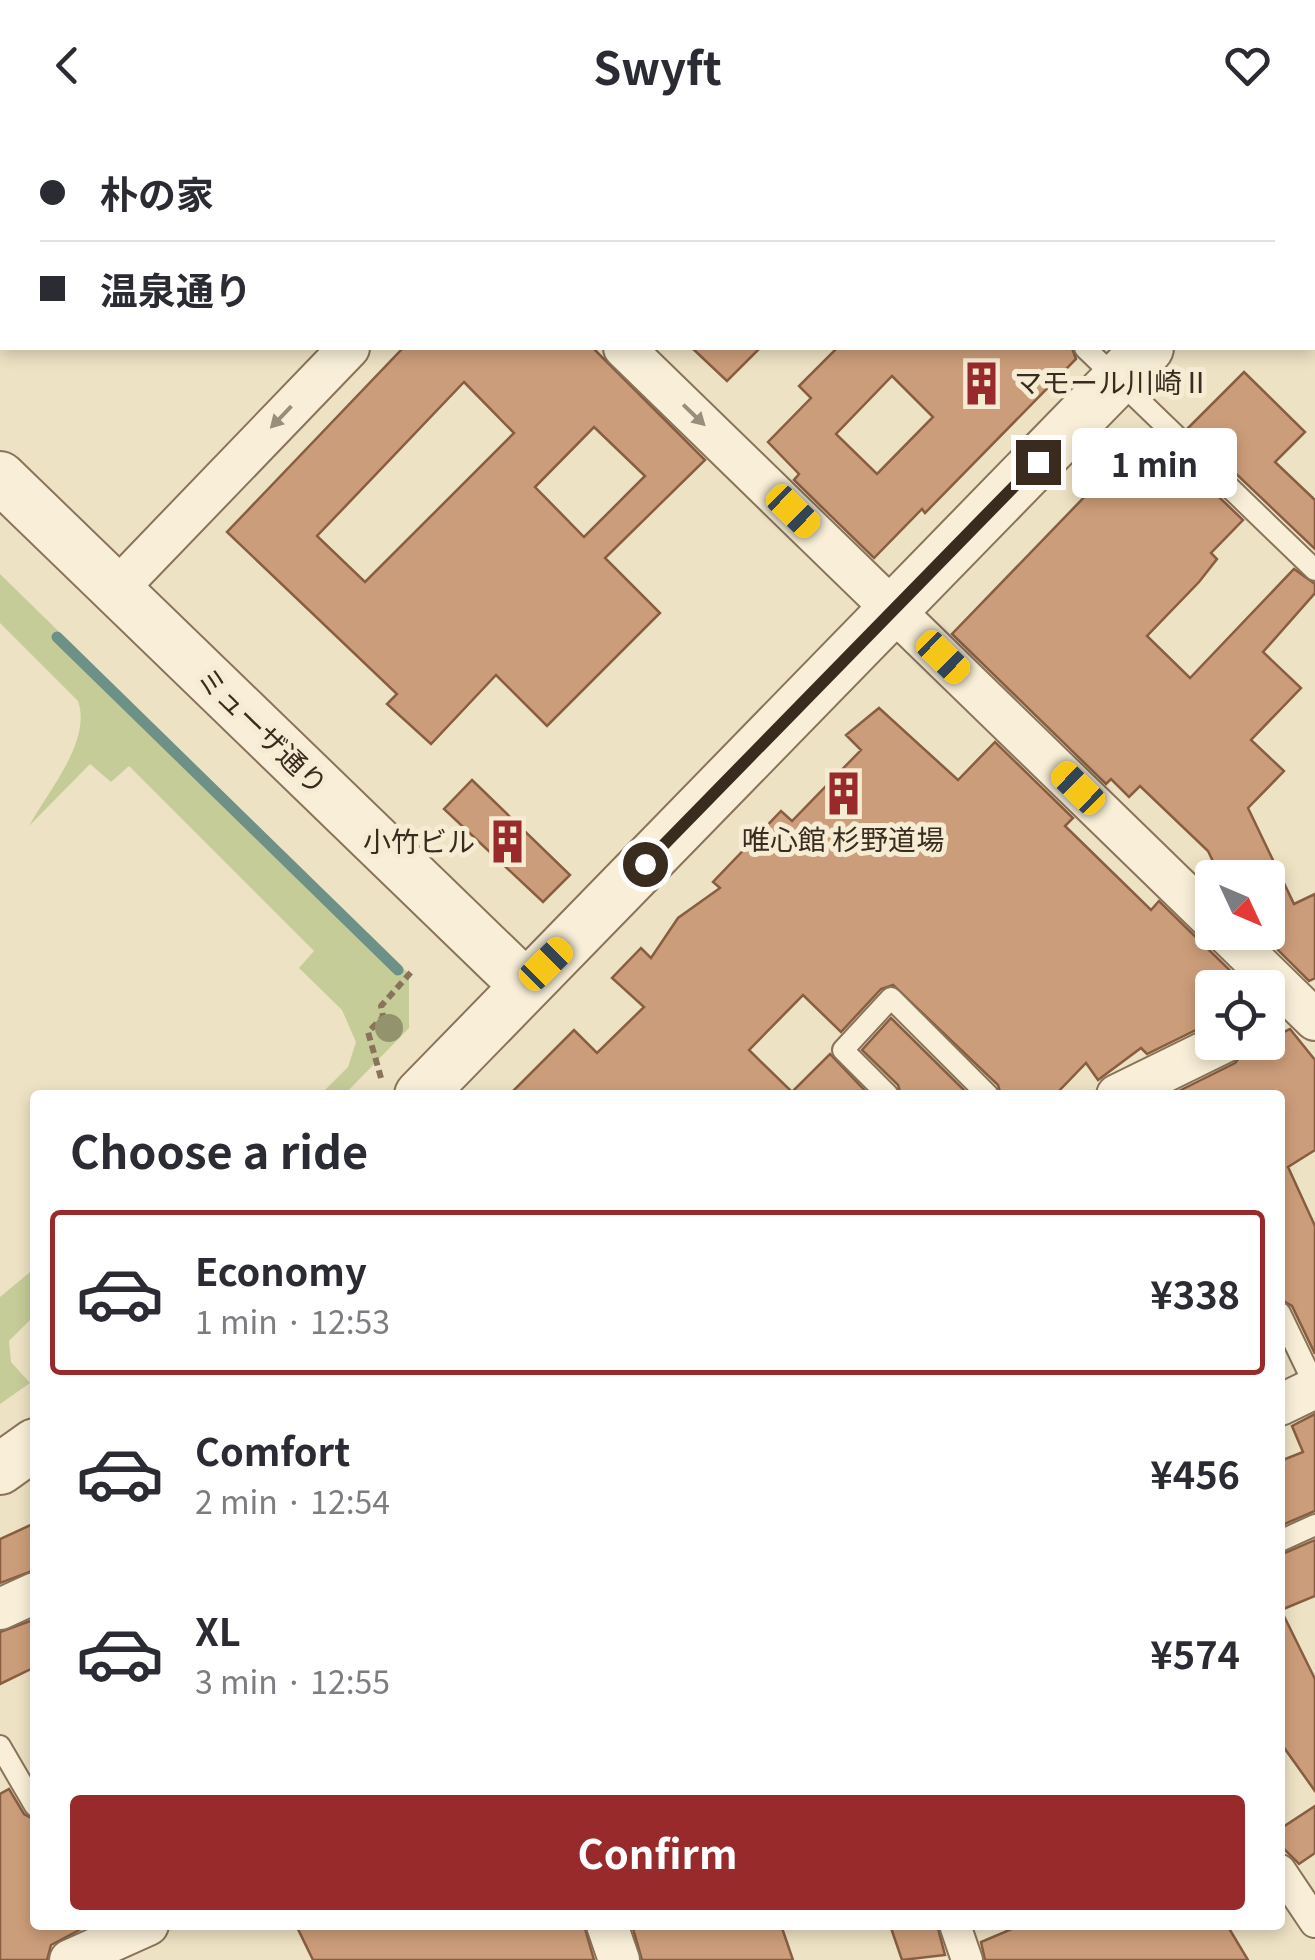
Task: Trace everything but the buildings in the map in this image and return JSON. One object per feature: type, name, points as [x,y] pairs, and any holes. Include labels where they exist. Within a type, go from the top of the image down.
[{"type":"street","points":[[117,589],[347,350]]},
{"type":"street","points":[[626,350],[1195,903]]},
{"type":"street","points":[[401,1087],[525,985],[896,610],[1117,358]]},
{"type":"street","name":"ミューザ通り","points":[[0,477],[525,985]]},
{"type":"street","points":[[1242,950],[1299,1011]]},
{"type":"street","points":[[1141,1090],[1170,1084],[1201,1060]]},
{"type":"street","points":[[1285,1402],[1315,1387]]},
{"type":"street","points":[[0,1469],[30,1448]]},
{"type":"street","points":[[0,1609],[30,1595]]},
{"type":"street","points":[[1285,1877],[1315,1922]]},
{"type":"street","points":[[609,1930],[619,1960]]},
{"type":"street","points":[[956,1930],[967,1960]]},
{"type":"street","points":[[70,1960],[122,1937]]},
{"type":"lane","points":[[1117,358],[1315,570]]},
{"type":"lane","points":[[883,1090],[843,1050],[891,998],[983,1090]]},
{"type":"lane","points":[[1285,1324],[1315,1387]]},
{"type":"lane","points":[[1285,1539],[1315,1525]]},
{"type":"lane","points":[[0,1746],[30,1797]]},
{"type":"path","points":[[401,1087],[368,1032],[384,1016],[381,1006],[412,971]]},
{"type":"green space","points":[[0,574],[409,974],[409,1028],[349,1090],[325,1090],[348,1067],[356,1042],[342,1010],[299,968],[314,951],[129,766],[111,782],[90,764],[29,826],[74,749],[81,716],[78,701],[0,623]]},
{"type":"green space","points":[[30,1272],[30,1320],[9,1341],[11,1362],[30,1383],[0,1404],[0,1297]]},
{"type":"waterway","points":[[57,637],[398,970]]},
{"type":"place","name":"マモール川崎Ⅱ","points":[[981,383]]},
{"type":"place","name":"唯心館 杉野道場","points":[[843,794]]},
{"type":"place","name":"小竹ビル","points":[[508,842]]},
{"type":"route","points":[[645,864],[1038,462]]}]
